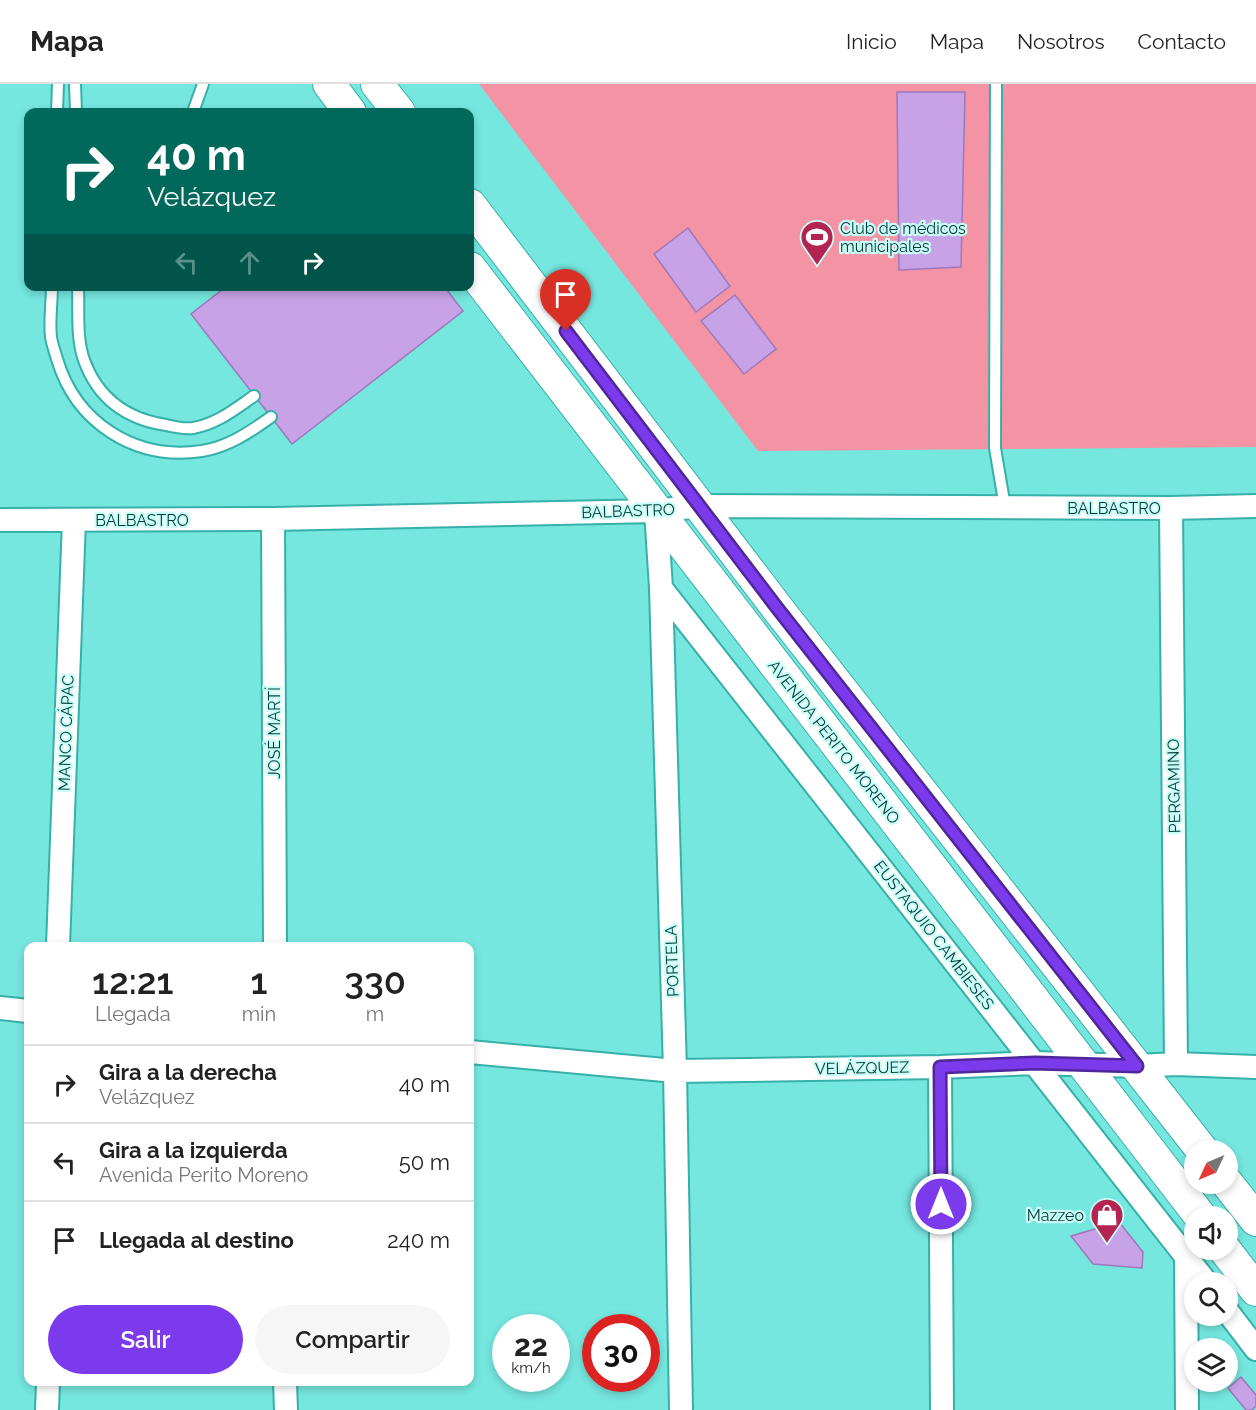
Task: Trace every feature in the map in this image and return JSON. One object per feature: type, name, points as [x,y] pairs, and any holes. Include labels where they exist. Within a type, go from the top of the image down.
[{"type":"main road","points":[[329,84],[348,108]]},
{"type":"main road","points":[[377,84],[396,108]]},
{"type":"main road","points":[[474,210],[699,506],[1194,1140]]},
{"type":"main road","name":"AVENIDA PERITO MORENO","points":[[474,273],[1192,1206]]},
{"type":"main road","points":[[1236,1194],[1256,1220]]},
{"type":"main road","points":[[1233,1260],[1256,1290]]},
{"type":"street","name":"BALBASTRO","points":[[0,520],[273,519],[656,512],[699,506],[1171,508],[1256,506]]},
{"type":"street","name":"PERGAMINO","points":[[1171,508],[1176,1064]]},
{"type":"street","name":"PORTELA","points":[[656,512],[661,588],[675,1071],[681,1410]]},
{"type":"street","name":"JOSÉ MARTÍ","points":[[273,519],[275,942]]},
{"type":"street","name":"MANCO CÁPAC","points":[[58,942],[74,520]]},
{"type":"street","name":"EUSTAQUIO CAMBIESES","points":[[661,588],[1035,1063],[1184,1245]]},
{"type":"street","points":[[0,1008],[24,1011]]},
{"type":"street","name":"VELÁZQUEZ","points":[[474,1052],[675,1071],[940,1067],[1035,1063],[1256,1067]]},
{"type":"street","points":[[940,1067],[942,1410]]},
{"type":"street","points":[[1187,1410],[1190,1260]]},
{"type":"street","points":[[1238,1325],[1256,1349]]},
{"type":"street","points":[[47,1410],[48,1386]]},
{"type":"street","points":[[285,1386],[286,1410]]},
{"type":"lane","points":[[57,108],[58,84]]},
{"type":"lane","points":[[75,84],[76,108]]},
{"type":"lane","points":[[996,84],[995,448],[1005,507]]},
{"type":"lane","points":[[194,108],[198,87]]},
{"type":"lane","points":[[52,291],[51,338],[61,373],[74,399],[96,423],[116,435],[139,446],[170,452],[202,451],[246,435],[271,417]]},
{"type":"lane","points":[[78,291],[79,333],[83,358],[95,385],[124,412],[144,422],[191,429],[219,420],[254,396]]},
{"type":"shaded area","name":"Club de médicos municipales","points":[[479,84],[1256,84],[1256,447],[758,451]]},
{"type":"building","points":[[897,92],[965,92],[961,267],[899,270]]},
{"type":"building","points":[[688,228],[730,286],[696,312],[654,254]]},
{"type":"building","points":[[221,291],[448,291],[463,311],[292,444],[191,314]]},
{"type":"building","points":[[735,295],[776,349],[744,374],[701,321]]},
{"type":"building","name":"Mazzeo","points":[[1119,1222],[1143,1252],[1142,1268],[1093,1264],[1071,1236]]},
{"type":"building","points":[[1241,1377],[1256,1395],[1256,1406],[1252,1410],[1246,1410],[1231,1392],[1238,1392],[1238,1380]]},
{"type":"place","name":"Club de médicos municipales","points":[[817,266]]},
{"type":"place","name":"Mazzeo","points":[[1107,1244]]},
{"type":"route","points":[[566,331],[778,609],[1137,1066],[1035,1063],[940,1067],[941,1204]]}]
